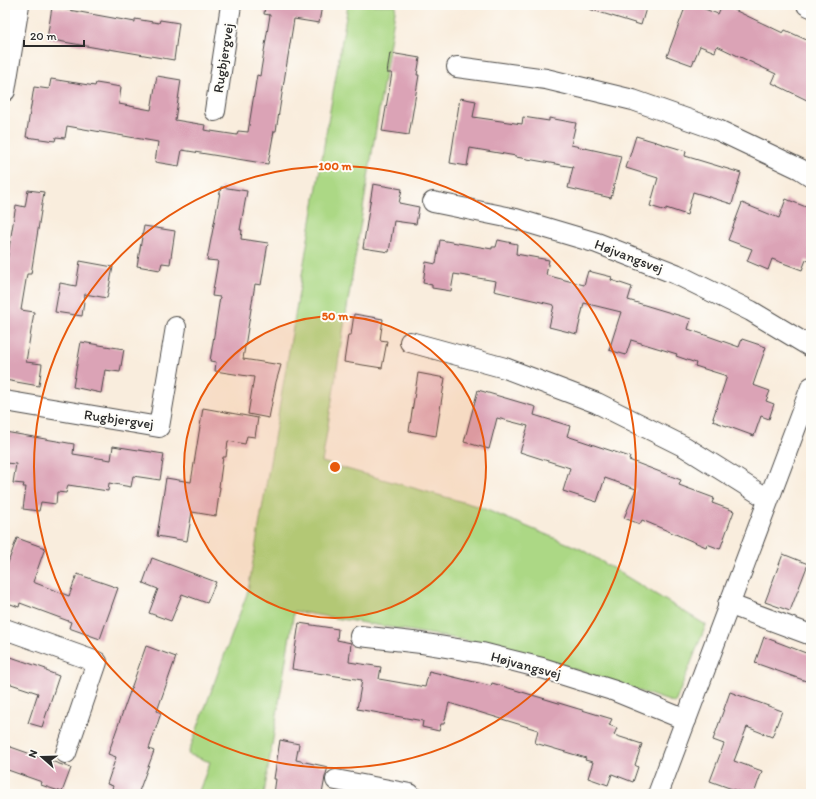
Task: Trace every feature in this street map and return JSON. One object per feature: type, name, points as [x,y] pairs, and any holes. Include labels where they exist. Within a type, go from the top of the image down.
[{"type":"street","points":[[5,91],[19,5]]},
{"type":"street","name":"Rugbjergvej","points":[[215,111],[232,5]]},
{"type":"street","points":[[807,5],[811,7]]},
{"type":"street","points":[[457,66],[546,79],[634,100],[718,130],[800,169],[811,176]]},
{"type":"street","name":"Højvangsvej","points":[[433,202],[516,219],[597,243],[676,274],[751,311],[811,347]]},
{"type":"street","name":"Rugbjergvej","points":[[5,401],[159,427],[176,327]]},
{"type":"street","points":[[410,342],[505,368],[597,403],[685,447],[768,499]]},
{"type":"street","points":[[658,794],[728,604],[811,387]]},
{"type":"street","points":[[728,604],[811,635]]},
{"type":"street","points":[[5,629],[97,662],[66,753]]},
{"type":"street","name":"Højvangsvej","points":[[360,636],[421,643],[482,653],[542,668],[615,691],[686,720]]},
{"type":"street","points":[[336,780],[410,794]]},
{"type":"green space","points":[[348,5],[396,5],[322,462],[477,506],[581,549],[706,625],[675,703],[541,658],[464,640],[294,611],[264,794],[198,794],[210,762],[188,754],[248,591]]},
{"type":"building","points":[[265,5],[322,5],[319,23],[294,19],[276,131],[274,131],[268,164],[182,150],[179,166],[155,162],[158,142],[67,126],[65,138],[56,137],[55,141],[26,137],[34,87],[49,89],[51,79],[95,86],[96,83],[121,87],[119,104],[151,110],[157,76],[181,80],[175,120],[205,125],[204,130],[237,135],[238,131],[248,132],[257,75],[260,76],[270,15],[264,14]]},
{"type":"building","points":[[590,5],[647,5],[641,25],[589,9]]},
{"type":"building","points":[[686,5],[694,5],[718,14],[722,5],[724,5],[783,33],[785,30],[811,42],[811,102],[772,83],[776,74],[717,46],[715,52],[700,46],[692,65],[667,56]]},
{"type":"building","points":[[52,7],[135,22],[135,19],[159,23],[160,20],[179,23],[174,60],[47,39]]},
{"type":"building","points":[[390,53],[420,58],[417,75],[419,75],[409,135],[382,131],[392,73],[387,73]]},
{"type":"building","points":[[460,98],[476,101],[473,117],[522,124],[523,117],[549,121],[549,118],[576,123],[571,145],[621,156],[611,198],[568,188],[573,167],[470,148],[467,166],[450,163]]},
{"type":"building","points":[[636,136],[686,151],[685,156],[741,173],[732,204],[693,192],[687,215],[666,208],[666,211],[650,206],[658,178],[626,168]]},
{"type":"building","points":[[373,184],[402,189],[399,203],[419,207],[416,224],[394,221],[389,252],[363,248]]},
{"type":"building","points":[[221,187],[247,191],[240,230],[242,230],[241,239],[268,243],[261,285],[255,284],[243,359],[281,365],[269,418],[248,414],[254,377],[215,371],[216,362],[210,361],[220,297],[212,296],[218,261],[207,260]]},
{"type":"building","points":[[28,190],[44,192],[31,274],[27,274],[21,310],[34,312],[26,362],[42,364],[39,386],[5,380],[5,273],[16,205],[25,207]]},
{"type":"building","points":[[786,199],[811,209],[811,262],[806,260],[802,270],[772,259],[768,270],[747,261],[752,249],[728,240],[742,203],[779,218]]},
{"type":"building","points":[[144,226],[175,231],[170,264],[162,263],[160,270],[137,266]]},
{"type":"building","points":[[440,240],[492,249],[492,247],[496,247],[498,240],[517,244],[516,254],[549,260],[546,275],[584,285],[588,271],[612,277],[611,280],[632,287],[628,300],[691,319],[688,329],[739,347],[742,339],[766,347],[753,385],[770,391],[766,401],[774,404],[769,419],[761,416],[754,436],[713,421],[727,376],[695,366],[696,363],[676,356],[677,354],[631,340],[626,355],[609,350],[621,312],[584,303],[577,334],[549,327],[554,305],[494,291],[496,281],[454,274],[451,291],[432,288],[432,285],[423,283],[426,262],[436,264]]},
{"type":"building","points":[[80,261],[113,267],[107,298],[85,294],[82,316],[55,312],[60,283],[76,286]]},
{"type":"building","points":[[354,314],[383,319],[380,340],[387,341],[382,368],[344,362],[348,335],[351,335]]},
{"type":"building","points":[[81,342],[124,349],[120,372],[105,370],[101,393],[73,387]]},
{"type":"building","points":[[418,373],[445,378],[436,436],[409,431]]},
{"type":"building","points":[[478,390],[536,407],[534,415],[570,426],[567,436],[630,457],[629,460],[681,480],[679,485],[714,498],[712,503],[734,511],[720,549],[707,544],[706,547],[642,520],[640,524],[624,518],[636,489],[605,478],[597,502],[563,491],[570,468],[520,452],[528,426],[497,418],[489,449],[464,442]]},
{"type":"building","points":[[203,408],[258,418],[255,437],[247,436],[245,444],[228,441],[226,457],[223,457],[216,516],[192,512],[187,541],[157,536],[166,478],[191,482]]},
{"type":"building","points":[[5,432],[74,444],[73,454],[111,460],[113,446],[164,454],[160,480],[133,476],[131,487],[109,483],[108,491],[68,485],[66,493],[57,492],[56,504],[41,502],[39,511],[23,509],[26,487],[23,487],[24,484],[13,483],[16,464],[5,463]]},
{"type":"building","points":[[17,538],[45,548],[33,582],[69,596],[77,574],[118,588],[100,639],[69,628],[71,622],[20,603],[19,607],[5,602],[5,571]]},
{"type":"building","points":[[783,554],[808,564],[790,611],[765,602]]},
{"type":"building","points":[[152,558],[216,582],[207,603],[182,594],[171,621],[149,613],[158,589],[143,583]]},
{"type":"building","points":[[299,623],[338,629],[337,640],[351,643],[349,662],[381,667],[379,679],[425,687],[429,671],[491,686],[492,683],[612,719],[609,725],[617,728],[614,735],[642,744],[635,765],[638,767],[633,782],[612,774],[608,785],[588,778],[593,762],[585,760],[586,758],[535,743],[538,730],[449,703],[444,724],[441,724],[439,731],[422,727],[423,721],[357,709],[362,680],[292,669]]},
{"type":"building","points":[[764,637],[811,655],[811,667],[806,681],[755,663]]},
{"type":"building","points":[[146,646],[176,657],[157,711],[161,713],[149,749],[154,751],[138,794],[110,794],[113,786],[107,784],[116,757],[108,754]]},
{"type":"building","points":[[5,655],[46,669],[46,671],[59,676],[42,727],[28,723],[38,693],[5,682]]},
{"type":"building","points":[[730,692],[782,711],[772,737],[747,727],[734,761],[762,771],[754,794],[746,794],[710,781],[724,744],[713,740]]},
{"type":"building","points":[[280,740],[299,744],[296,760],[328,767],[322,794],[274,794],[276,779],[274,779]]},
{"type":"building","points":[[5,745],[71,768],[62,792],[41,785],[42,782],[5,769]]}]
